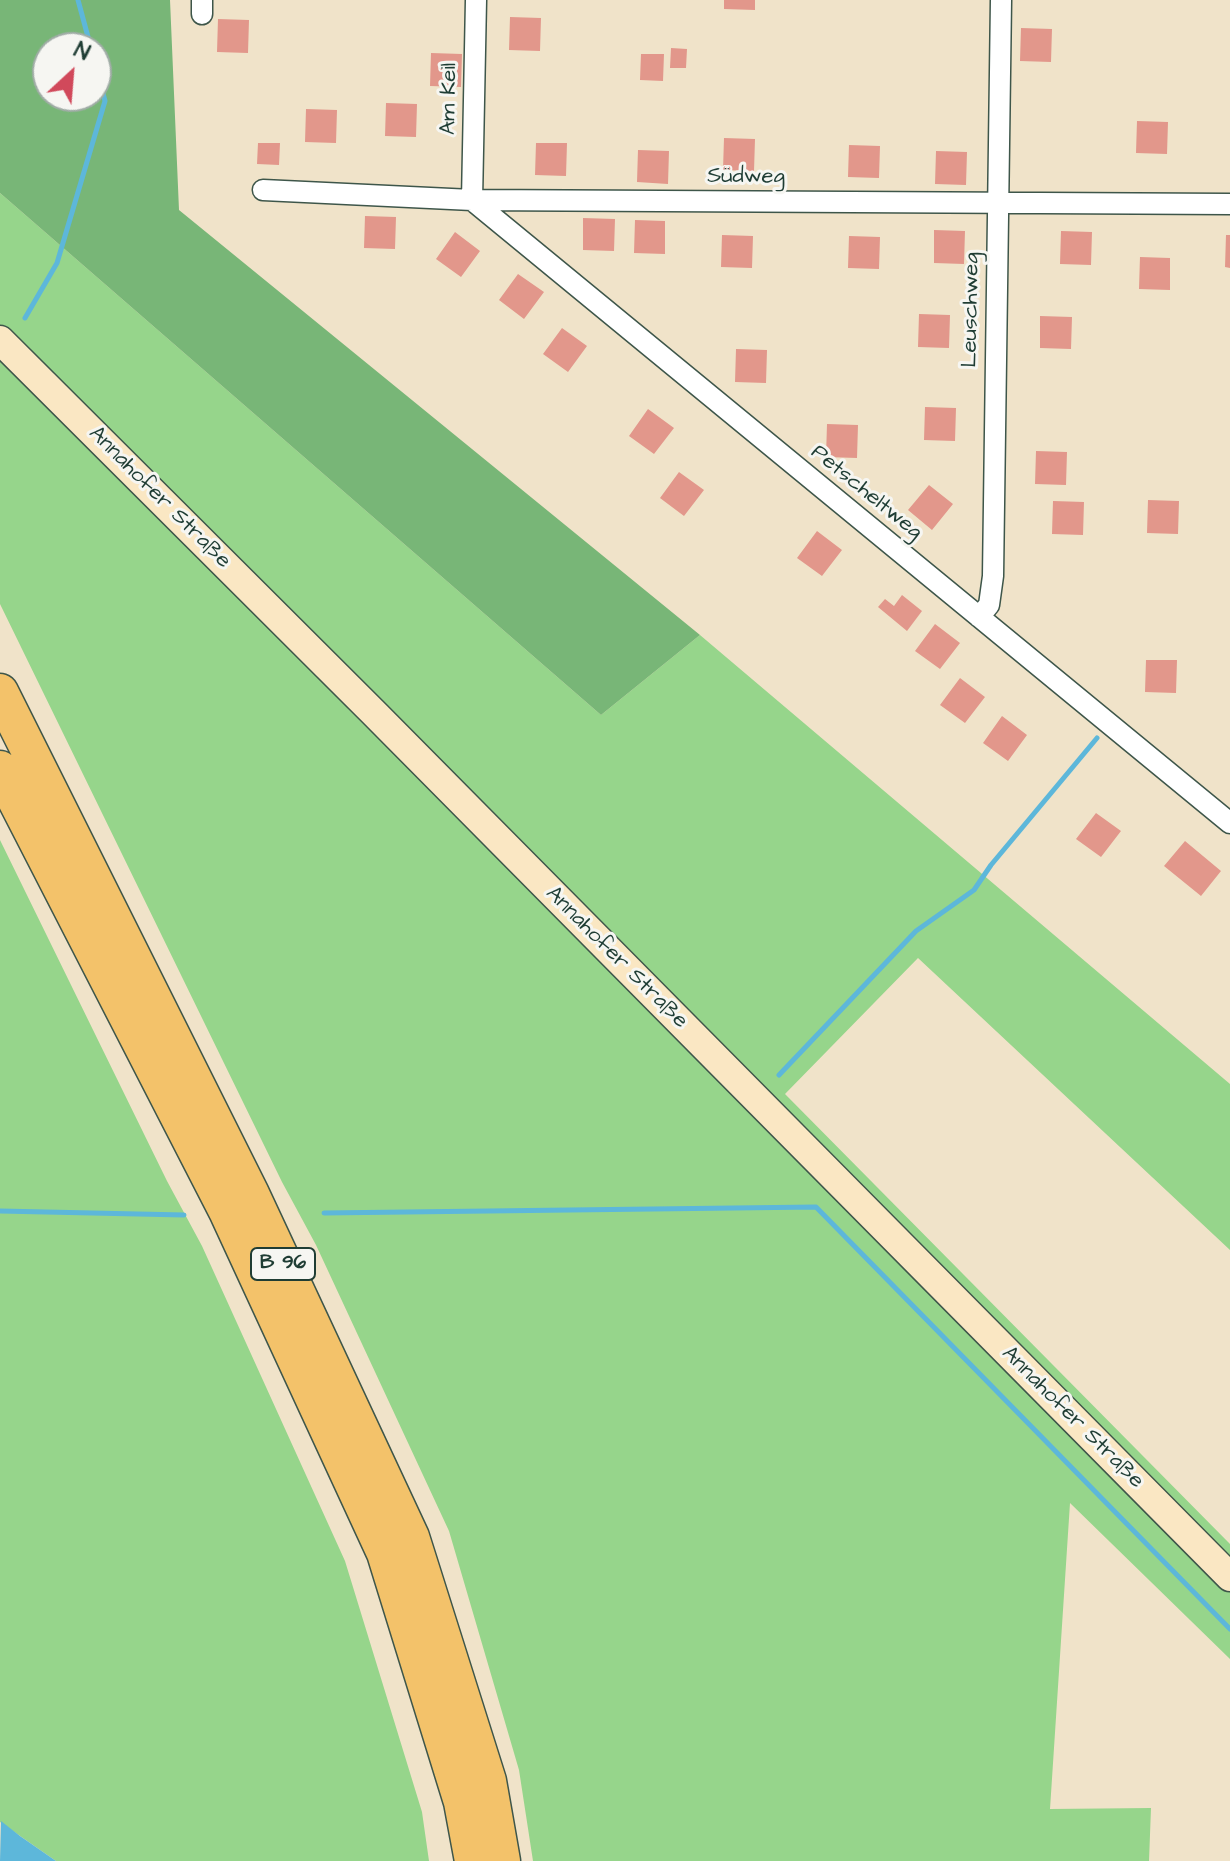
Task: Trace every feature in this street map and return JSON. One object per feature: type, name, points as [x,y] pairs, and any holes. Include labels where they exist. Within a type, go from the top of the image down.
[{"type":"highway","name":"B 96","points":[[0,692],[251,1194],[411,1537],[488,1781],[502,1861]]},
{"type":"highway","name":"B 96","points":[[0,769],[227,1211],[385,1553],[462,1802],[473,1861]]},
{"type":"street","name":"Am Keil","points":[[472,200],[476,0]]},
{"type":"street","name":"Leuschweg","points":[[979,617],[989,605],[993,576],[1001,0]]},
{"type":"street","name":"Südweg","points":[[263,190],[472,200],[1230,204]]},
{"type":"street","name":"Petscheltweg","points":[[472,200],[1230,823]]},
{"type":"street","name":"Annahofer Straße","points":[[0,340],[1230,1577]]},
{"type":"green space","points":[[0,0],[170,0],[179,210],[700,635],[601,715],[0,193]]},
{"type":"green space","points":[[0,193],[601,715],[700,635],[1230,1084],[1230,1250],[918,958],[785,1094],[1230,1544],[1230,1659],[1070,1503],[1050,1809],[1151,1808],[1149,1861],[533,1861],[519,1770],[449,1531],[316,1245],[282,1182],[0,604]]},
{"type":"green space","points":[[0,840],[202,1246],[345,1561],[422,1812],[429,1861],[56,1861],[0,1822]]},
{"type":"water","points":[[1,1821],[20,1836],[56,1861],[0,1861]]},
{"type":"building","points":[[724,0],[755,0],[755,10],[724,9]]},
{"type":"building","points":[[510,17],[541,18],[540,51],[509,50]]},
{"type":"building","points":[[218,19],[249,20],[248,53],[217,52]]},
{"type":"building","points":[[1021,28],[1052,29],[1051,62],[1020,61]]},
{"type":"building","points":[[671,48],[687,49],[686,68],[670,68]]},
{"type":"building","points":[[431,53],[462,54],[461,87],[430,86]]},
{"type":"building","points":[[641,54],[664,54],[663,81],[640,80]]},
{"type":"building","points":[[386,103],[417,104],[416,137],[385,136]]},
{"type":"building","points":[[306,109],[337,110],[336,143],[305,142]]},
{"type":"building","points":[[1137,121],[1168,122],[1167,154],[1136,153]]},
{"type":"building","points":[[724,138],[755,139],[754,171],[723,170]]},
{"type":"building","points":[[258,143],[280,143],[279,165],[257,164]]},
{"type":"building","points":[[536,143],[567,143],[566,176],[535,175]]},
{"type":"building","points":[[849,145],[880,146],[879,178],[848,177]]},
{"type":"building","points":[[638,150],[669,151],[668,184],[637,182]]},
{"type":"building","points":[[936,151],[967,152],[966,185],[935,184]]},
{"type":"building","points":[[365,216],[396,217],[395,249],[364,248]]},
{"type":"building","points":[[583,218],[615,219],[614,251],[583,250]]},
{"type":"building","points":[[635,220],[665,221],[665,254],[634,253]]},
{"type":"building","points":[[934,230],[965,231],[964,264],[934,263]]},
{"type":"building","points":[[1061,231],[1092,232],[1091,265],[1060,264]]},
{"type":"building","points":[[455,232],[480,251],[461,277],[436,259]]},
{"type":"building","points":[[722,235],[753,236],[752,268],[721,267]]},
{"type":"building","points":[[1226,235],[1230,235],[1230,268],[1225,267]]},
{"type":"building","points":[[849,236],[880,237],[879,269],[848,268]]},
{"type":"building","points":[[1140,257],[1170,258],[1170,290],[1139,289]]},
{"type":"building","points":[[518,274],[544,292],[524,319],[499,300]]},
{"type":"building","points":[[919,314],[950,315],[949,348],[918,347]]},
{"type":"building","points":[[1040,316],[1072,317],[1071,349],[1040,348]]},
{"type":"building","points":[[562,328],[587,346],[568,372],[543,354]]},
{"type":"building","points":[[736,349],[767,350],[766,383],[735,382]]},
{"type":"building","points":[[925,407],[956,408],[955,441],[924,440]]},
{"type":"building","points":[[648,409],[674,428],[654,454],[629,436]]},
{"type":"building","points":[[827,424],[858,425],[857,458],[826,457]]},
{"type":"building","points":[[1036,451],[1067,452],[1066,485],[1035,484]]},
{"type":"building","points":[[679,472],[704,490],[684,516],[660,498]]},
{"type":"building","points":[[929,485],[953,504],[932,530],[908,510]]},
{"type":"building","points":[[1148,500],[1179,501],[1178,534],[1147,533]]},
{"type":"building","points":[[1053,501],[1084,502],[1083,535],[1052,534]]},
{"type":"building","points":[[817,531],[842,550],[822,576],[797,558]]},
{"type":"building","points":[[902,595],[922,611],[907,631],[878,607],[885,599],[894,606]]},
{"type":"building","points":[[935,624],[960,643],[940,669],[915,651]]},
{"type":"building","points":[[1146,660],[1177,660],[1176,693],[1145,692]]},
{"type":"building","points":[[960,678],[985,697],[965,723],[940,705]]},
{"type":"building","points":[[1002,716],[1027,735],[1008,761],[983,743]]},
{"type":"building","points":[[1096,813],[1121,831],[1101,857],[1076,839]]},
{"type":"building","points":[[1185,841],[1221,871],[1201,896],[1164,866]]},
{"type":"waterway","points":[[78,0],[87,32]]},
{"type":"waterway","points":[[25,318],[57,263],[102,112]]},
{"type":"waterway","points":[[779,1075],[916,931],[974,890],[991,865],[1097,738]]},
{"type":"waterway","points":[[324,1213],[816,1207],[1230,1629]]},
{"type":"waterway","points":[[0,1211],[184,1215]]}]
